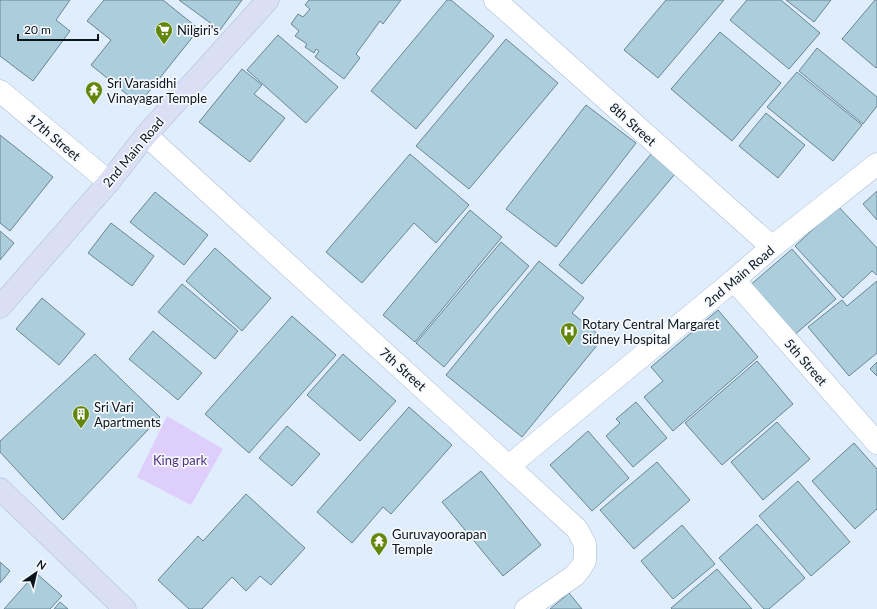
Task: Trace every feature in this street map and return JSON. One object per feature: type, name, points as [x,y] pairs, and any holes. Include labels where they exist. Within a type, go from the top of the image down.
[{"type":"street","name":"2nd Main Road","points":[[0,307],[109,182],[146,135],[268,0]]},
{"type":"street","name":"8th Street","points":[[495,0],[772,248]]},
{"type":"street","name":"17th Street","points":[[0,91],[109,182]]},
{"type":"street","name":"7th Street","points":[[146,135],[509,466],[577,530],[585,544],[585,561],[574,576],[526,609]]},
{"type":"street","name":"2nd Main Road","points":[[509,466],[772,248],[877,164]]},
{"type":"street","name":"5th Street","points":[[734,280],[877,443]]},
{"type":"street","points":[[0,489],[125,609]]},
{"type":"green space","name":"King park","points":[[167,416],[223,449],[191,505],[137,477]]},
{"type":"building","points":[[0,0],[70,0],[56,20],[70,31],[33,81],[0,56]]},
{"type":"building","points":[[104,0],[163,0],[199,29],[139,104],[91,65],[111,40],[87,21]]},
{"type":"building","points":[[179,0],[242,0],[220,30]]},
{"type":"building","points":[[309,0],[401,0],[383,24],[380,21],[356,54],[360,58],[344,79],[315,57],[319,51],[316,49],[314,53],[305,47],[307,44],[295,36],[299,31],[291,24],[298,14],[303,17],[310,9],[305,5]]},
{"type":"building","points":[[447,0],[451,0],[494,36],[416,129],[371,91]]},
{"type":"building","points":[[666,0],[724,0],[658,78],[624,50]]},
{"type":"building","points":[[747,0],[781,0],[820,33],[789,69],[730,20]]},
{"type":"building","points":[[786,0],[831,0],[814,22]]},
{"type":"building","points":[[875,0],[877,0],[876,68],[842,39]]},
{"type":"building","points":[[720,32],[781,83],[732,141],[671,89]]},
{"type":"building","points":[[278,35],[338,87],[306,123],[247,70]]},
{"type":"building","points":[[506,39],[558,83],[469,189],[416,146]]},
{"type":"building","points":[[817,48],[877,97],[877,106],[863,124],[799,71]]},
{"type":"building","points":[[242,69],[262,85],[254,94],[285,118],[250,162],[199,122]]},
{"type":"building","points":[[797,72],[862,125],[833,161],[767,107]]},
{"type":"building","points":[[586,105],[636,143],[556,247],[506,209]]},
{"type":"building","points":[[766,113],[805,145],[778,178],[739,146]]},
{"type":"building","points":[[0,135],[53,177],[10,231],[0,223]]},
{"type":"building","points":[[656,148],[680,168],[582,284],[559,265]]},
{"type":"building","points":[[410,154],[469,205],[436,243],[414,223],[362,283],[326,252]]},
{"type":"building","points":[[877,191],[877,220],[863,204]]},
{"type":"building","points":[[155,192],[208,235],[184,265],[130,222]]},
{"type":"building","points":[[838,206],[877,248],[877,275],[872,271],[843,298],[795,246]]},
{"type":"building","points":[[470,210],[502,237],[415,342],[383,315]]},
{"type":"building","points":[[111,223],[154,256],[132,286],[88,253]]},
{"type":"building","points":[[0,231],[14,243],[0,260]]},
{"type":"building","points":[[501,242],[529,266],[444,367],[416,343]]},
{"type":"building","points":[[215,248],[271,298],[242,331],[186,281]]},
{"type":"building","points":[[792,249],[836,299],[792,337],[748,287]]},
{"type":"building","points":[[539,261],[584,298],[572,313],[603,338],[522,437],[446,375]]},
{"type":"building","points":[[877,281],[877,353],[849,376],[808,327],[842,300],[847,306]]},
{"type":"building","points":[[182,284],[238,331],[215,359],[158,312]]},
{"type":"building","points":[[42,298],[85,334],[59,365],[16,329]]},
{"type":"building","points":[[718,310],[758,357],[673,431],[644,397],[663,381],[651,367]]},
{"type":"building","points":[[292,316],[336,355],[249,453],[205,414]]},
{"type":"building","points":[[153,331],[202,373],[178,400],[129,359]]},
{"type":"building","name":"Sri Vari Apartments","points":[[95,354],[160,417],[63,520],[0,452],[0,441]]},
{"type":"building","points":[[343,354],[396,401],[360,441],[307,395]]},
{"type":"building","points":[[757,361],[793,404],[722,465],[685,423]]},
{"type":"building","points":[[877,362],[877,376],[870,369]]},
{"type":"building","points":[[636,402],[667,438],[633,467],[606,436],[620,423],[616,419]]},
{"type":"building","points":[[409,407],[452,445],[391,514],[383,507],[352,543],[317,512]]},
{"type":"building","points":[[777,422],[810,459],[763,500],[731,462]]},
{"type":"building","points":[[287,426],[320,454],[292,486],[259,458]]},
{"type":"building","points":[[588,431],[629,478],[592,511],[550,465]]},
{"type":"building","points":[[854,443],[877,469],[877,509],[855,529],[812,481]]},
{"type":"building","points":[[657,462],[690,500],[634,549],[600,510]]},
{"type":"building","points":[[481,471],[541,545],[503,576],[442,502]]},
{"type":"building","points":[[798,481],[850,542],[811,576],[759,516]]},
{"type":"building","points":[[246,494],[305,548],[271,585],[260,576],[246,591],[232,577],[202,609],[189,609],[158,580],[198,536],[203,541]]},
{"type":"building","points":[[757,524],[805,578],[769,609],[764,609],[719,558]]},
{"type":"building","points":[[682,525],[715,564],[673,599],[641,561]]},
{"type":"building","points":[[0,562],[10,571],[0,583]]},
{"type":"building","points":[[717,569],[752,609],[671,608]]},
{"type":"building","points":[[36,573],[62,596],[50,609],[4,609]]},
{"type":"building","points":[[569,593],[582,609],[550,609]]},
{"type":"building","points":[[60,602],[68,609],[54,609]]},
{"type":"place","name":"Nilgiri's","points":[[164,45]]},
{"type":"place","name":"Sri Varasidhi Vinayagar Temple","points":[[94,105]]},
{"type":"place","name":"Rotary Central Margaret Sidney Hospital","points":[[569,346]]},
{"type":"place","name":"Sri Vari Apartments","points":[[81,429]]},
{"type":"place","name":"Guruvayoorapan Temple","points":[[379,556]]}]
